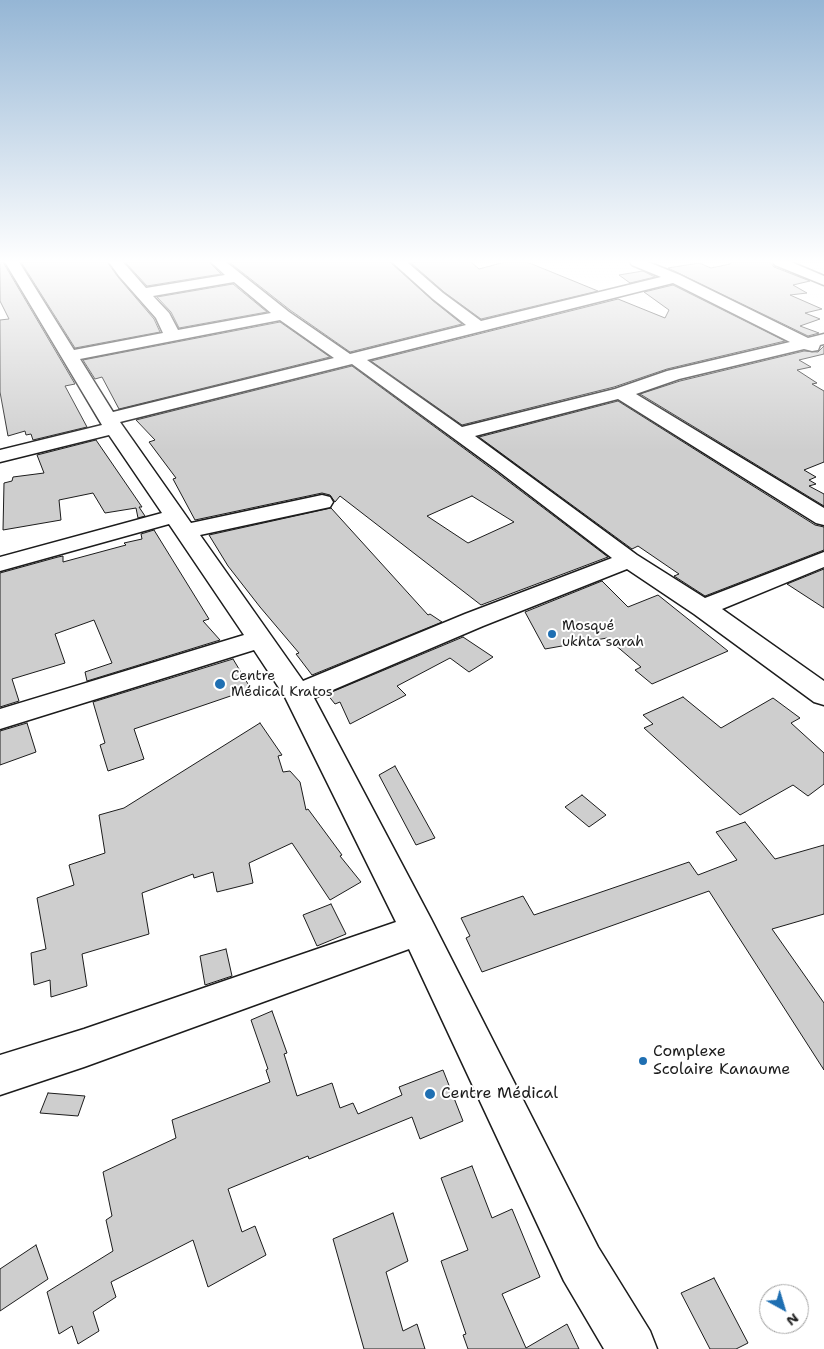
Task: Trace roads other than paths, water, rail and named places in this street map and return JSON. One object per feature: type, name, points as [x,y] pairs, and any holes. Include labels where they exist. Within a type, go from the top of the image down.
[{"type":"street","points":[[51,325],[111,423],[298,694],[418,930],[581,1264],[632,1349]]},
{"type":"street","points":[[167,325],[172,335]]},
{"type":"street","points":[[70,356],[228,325]]},
{"type":"street","points":[[298,325],[351,359],[458,434],[629,560],[703,608],[824,695]]},
{"type":"street","points":[[476,325],[480,328]]},
{"type":"street","points":[[0,456],[111,423],[351,359],[490,325]]},
{"type":"street","points":[[767,325],[824,353]]},
{"type":"street","points":[[458,434],[621,393],[673,375],[824,339]]},
{"type":"street","points":[[621,393],[824,518]]},
{"type":"street","points":[[0,564],[181,524],[322,502]]},
{"type":"street","points":[[703,608],[824,559]]},
{"type":"street","points":[[298,694],[474,620],[629,560]]},
{"type":"street","points":[[0,719],[260,640]]},
{"type":"street","points":[[0,1075],[84,1048],[418,930]]},
{"type":"place","name":"Mosqué ukhta sarah","points":[[552,634]]},
{"type":"place","name":"Centre Médical Kratos","points":[[220,684]]},
{"type":"place","name":"Complexe Scolaire Kanaume","points":[[643,1061]]},
{"type":"place","name":"Centre Médical","points":[[430,1094]]}]
